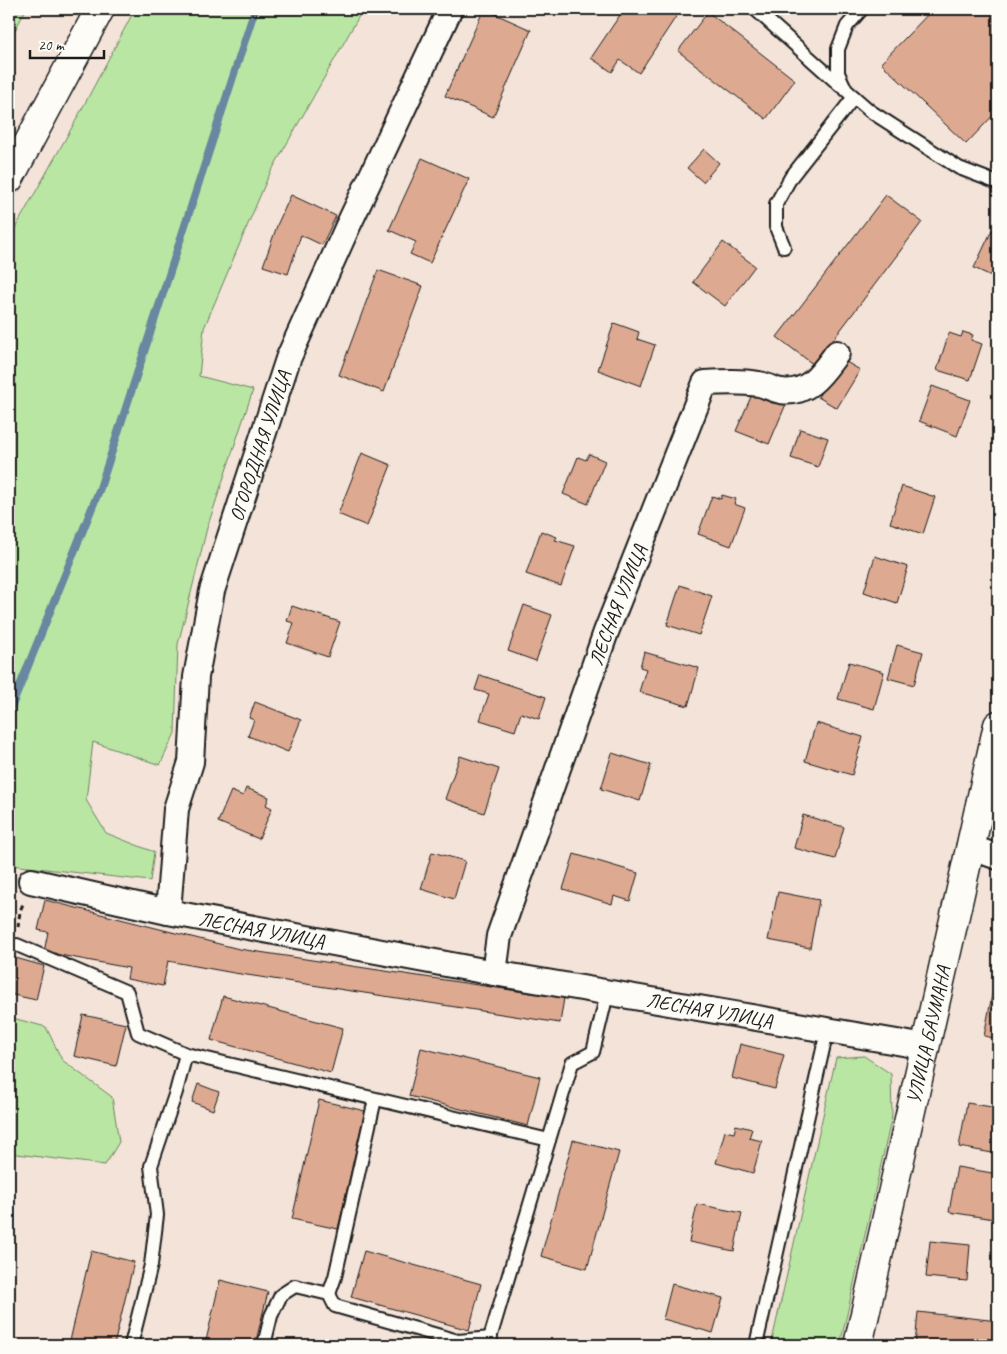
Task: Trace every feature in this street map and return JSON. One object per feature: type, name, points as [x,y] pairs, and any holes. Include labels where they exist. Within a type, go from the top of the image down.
[{"type":"street","points":[[9,179],[100,9]]},
{"type":"street","name":"ОГОРОДНАЯ УЛИЦА","points":[[168,912],[176,809],[191,762],[196,677],[212,591],[288,359],[346,228],[450,9]]},
{"type":"street","name":"ЛЕСНАЯ УЛИЦА","points":[[494,973],[500,936],[606,632],[705,383],[759,384],[779,391],[794,391],[806,388],[820,377],[837,353]]},
{"type":"street","name":"УЛИЦА БАУМАНА","points":[[858,1345],[998,725]]},
{"type":"street","points":[[970,848],[998,857]]},
{"type":"street","name":"ЛЕСНАЯ УЛИЦА","points":[[31,881],[168,912],[607,994],[926,1047]]},
{"type":"lane","points":[[755,9],[870,111],[959,168],[998,184]]},
{"type":"lane","points":[[850,94],[838,73],[838,50],[847,26],[862,9]]},
{"type":"lane","points":[[784,247],[776,227],[776,204],[791,177],[850,94]]},
{"type":"lane","points":[[17,945],[127,992],[138,1033],[186,1054],[549,1140]]},
{"type":"lane","points":[[375,1099],[330,1294],[335,1306],[458,1341],[489,1342],[572,1063],[593,1052],[607,994]]},
{"type":"lane","points":[[756,1345],[827,1031]]},
{"type":"lane","points":[[131,1345],[150,1265],[157,1215],[150,1166],[176,1092],[186,1054]]},
{"type":"lane","points":[[264,1345],[271,1316],[280,1296],[295,1286],[330,1294]]},
{"type":"path","points":[[17,945],[20,911],[31,881]]},
{"type":"green space","points":[[9,9],[26,9],[9,42]]},
{"type":"green space","points":[[135,9],[363,9],[268,177],[204,328],[199,376],[253,390],[207,528],[178,644],[175,733],[160,765],[93,742],[86,800],[106,833],[154,852],[150,881],[11,865],[9,876],[9,239],[75,122]]},
{"type":"green space","points":[[9,1017],[46,1027],[62,1060],[112,1097],[119,1142],[105,1165],[9,1153]]},
{"type":"green space","points":[[864,1056],[891,1074],[892,1116],[840,1345],[771,1345],[836,1058]]},
{"type":"building","points":[[484,9],[531,30],[493,117],[445,96]]},
{"type":"building","points":[[624,9],[681,9],[639,73],[620,60],[612,72],[591,58]]},
{"type":"building","points":[[933,9],[998,9],[998,110],[966,144],[881,63]]},
{"type":"building","points":[[708,12],[795,80],[766,119],[678,51]]},
{"type":"building","points":[[704,149],[719,163],[703,182],[687,168]]},
{"type":"building","points":[[422,158],[469,179],[430,263],[410,254],[416,242],[389,230]]},
{"type":"building","points":[[291,195],[336,216],[322,245],[301,235],[288,274],[263,266],[278,223]]},
{"type":"building","points":[[886,195],[922,222],[814,365],[777,337]]},
{"type":"building","points":[[992,230],[998,233],[998,279],[974,268]]},
{"type":"building","points":[[723,242],[755,266],[725,306],[693,282]]},
{"type":"building","points":[[378,270],[423,286],[384,392],[339,375]]},
{"type":"building","points":[[614,323],[639,332],[637,339],[655,345],[641,386],[598,370]]},
{"type":"building","points":[[963,332],[973,335],[971,340],[982,344],[970,380],[937,370],[949,333],[961,337]]},
{"type":"building","points":[[841,359],[860,370],[837,408],[818,397]]},
{"type":"building","points":[[932,386],[970,400],[957,436],[919,421]]},
{"type":"building","points":[[754,390],[786,404],[769,444],[736,431]]},
{"type":"building","points":[[800,429],[828,438],[818,467],[791,458]]},
{"type":"building","points":[[362,453],[391,465],[367,526],[338,514]]},
{"type":"building","points":[[589,454],[605,461],[588,504],[563,494],[578,457],[586,460]]},
{"type":"building","points":[[902,486],[935,497],[923,534],[890,523]]},
{"type":"building","points":[[722,495],[736,499],[734,504],[745,508],[731,546],[698,534],[712,496],[721,499]]},
{"type":"building","points":[[541,531],[557,537],[555,540],[575,546],[561,586],[526,574]]},
{"type":"building","points":[[875,556],[908,567],[897,603],[864,592]]},
{"type":"building","points":[[680,585],[712,596],[699,635],[667,625]]},
{"type":"building","points":[[524,605],[552,615],[536,661],[508,651]]},
{"type":"building","points":[[292,606],[340,622],[328,657],[287,643],[294,623],[287,621]]},
{"type":"building","points":[[897,645],[923,652],[914,685],[888,678]]},
{"type":"building","points":[[644,652],[699,668],[688,706],[639,692],[646,669],[640,667]]},
{"type":"building","points":[[849,662],[884,672],[874,709],[838,699]]},
{"type":"building","points":[[480,675],[546,697],[539,719],[521,713],[515,731],[480,720],[489,694],[475,690]]},
{"type":"building","points":[[255,702],[301,720],[288,752],[248,736],[254,720],[249,718]]},
{"type":"building","points":[[816,723],[863,737],[852,775],[805,761]]},
{"type":"building","points":[[612,753],[651,765],[640,801],[601,789]]},
{"type":"building","points":[[460,756],[499,769],[484,813],[445,799]]},
{"type":"building","points":[[246,788],[269,797],[266,805],[272,808],[259,839],[218,822],[231,791],[243,796]]},
{"type":"building","points":[[803,815],[844,827],[835,859],[794,848]]},
{"type":"building","points":[[432,852],[465,861],[454,899],[421,889]]},
{"type":"building","points":[[574,854],[638,873],[630,901],[614,896],[612,904],[563,889]]},
{"type":"building","points":[[778,892],[819,900],[810,948],[768,940]]},
{"type":"building","points":[[45,900],[239,949],[564,998],[560,1023],[234,973],[168,961],[163,986],[127,979],[129,968],[44,952],[48,932],[38,930]]},
{"type":"building","points":[[12,957],[44,966],[36,1000],[9,994],[9,970]]},
{"type":"building","points":[[993,990],[998,991],[998,1039],[984,1036]]},
{"type":"building","points":[[223,996],[343,1028],[331,1073],[211,1040]]},
{"type":"building","points":[[83,1015],[126,1024],[116,1066],[74,1056]]},
{"type":"building","points":[[740,1044],[784,1055],[775,1089],[732,1078]]},
{"type":"building","points":[[421,1048],[540,1077],[528,1126],[409,1096]]},
{"type":"building","points":[[198,1084],[219,1092],[213,1110],[192,1102]]},
{"type":"building","points":[[319,1100],[365,1111],[338,1229],[292,1219]]},
{"type":"building","points":[[967,1103],[998,1108],[998,1154],[959,1147]]},
{"type":"building","points":[[736,1125],[752,1129],[749,1138],[762,1141],[753,1173],[716,1163],[725,1131],[734,1133]]},
{"type":"building","points":[[573,1140],[619,1152],[587,1269],[541,1256]]},
{"type":"building","points":[[957,1167],[998,1174],[998,1193],[994,1219],[949,1212]]},
{"type":"building","points":[[697,1204],[742,1213],[734,1251],[689,1242]]},
{"type":"building","points":[[930,1241],[970,1245],[967,1281],[926,1277]]},
{"type":"building","points":[[91,1251],[134,1262],[114,1345],[69,1345]]},
{"type":"building","points":[[364,1251],[481,1284],[469,1330],[351,1297]]},
{"type":"building","points":[[220,1280],[268,1292],[255,1345],[205,1345]]},
{"type":"building","points":[[672,1284],[723,1298],[713,1333],[663,1319]]},
{"type":"building","points":[[918,1312],[998,1321],[998,1345],[915,1345]]},
{"type":"waterway","points":[[9,713],[100,488],[255,9]]}]
